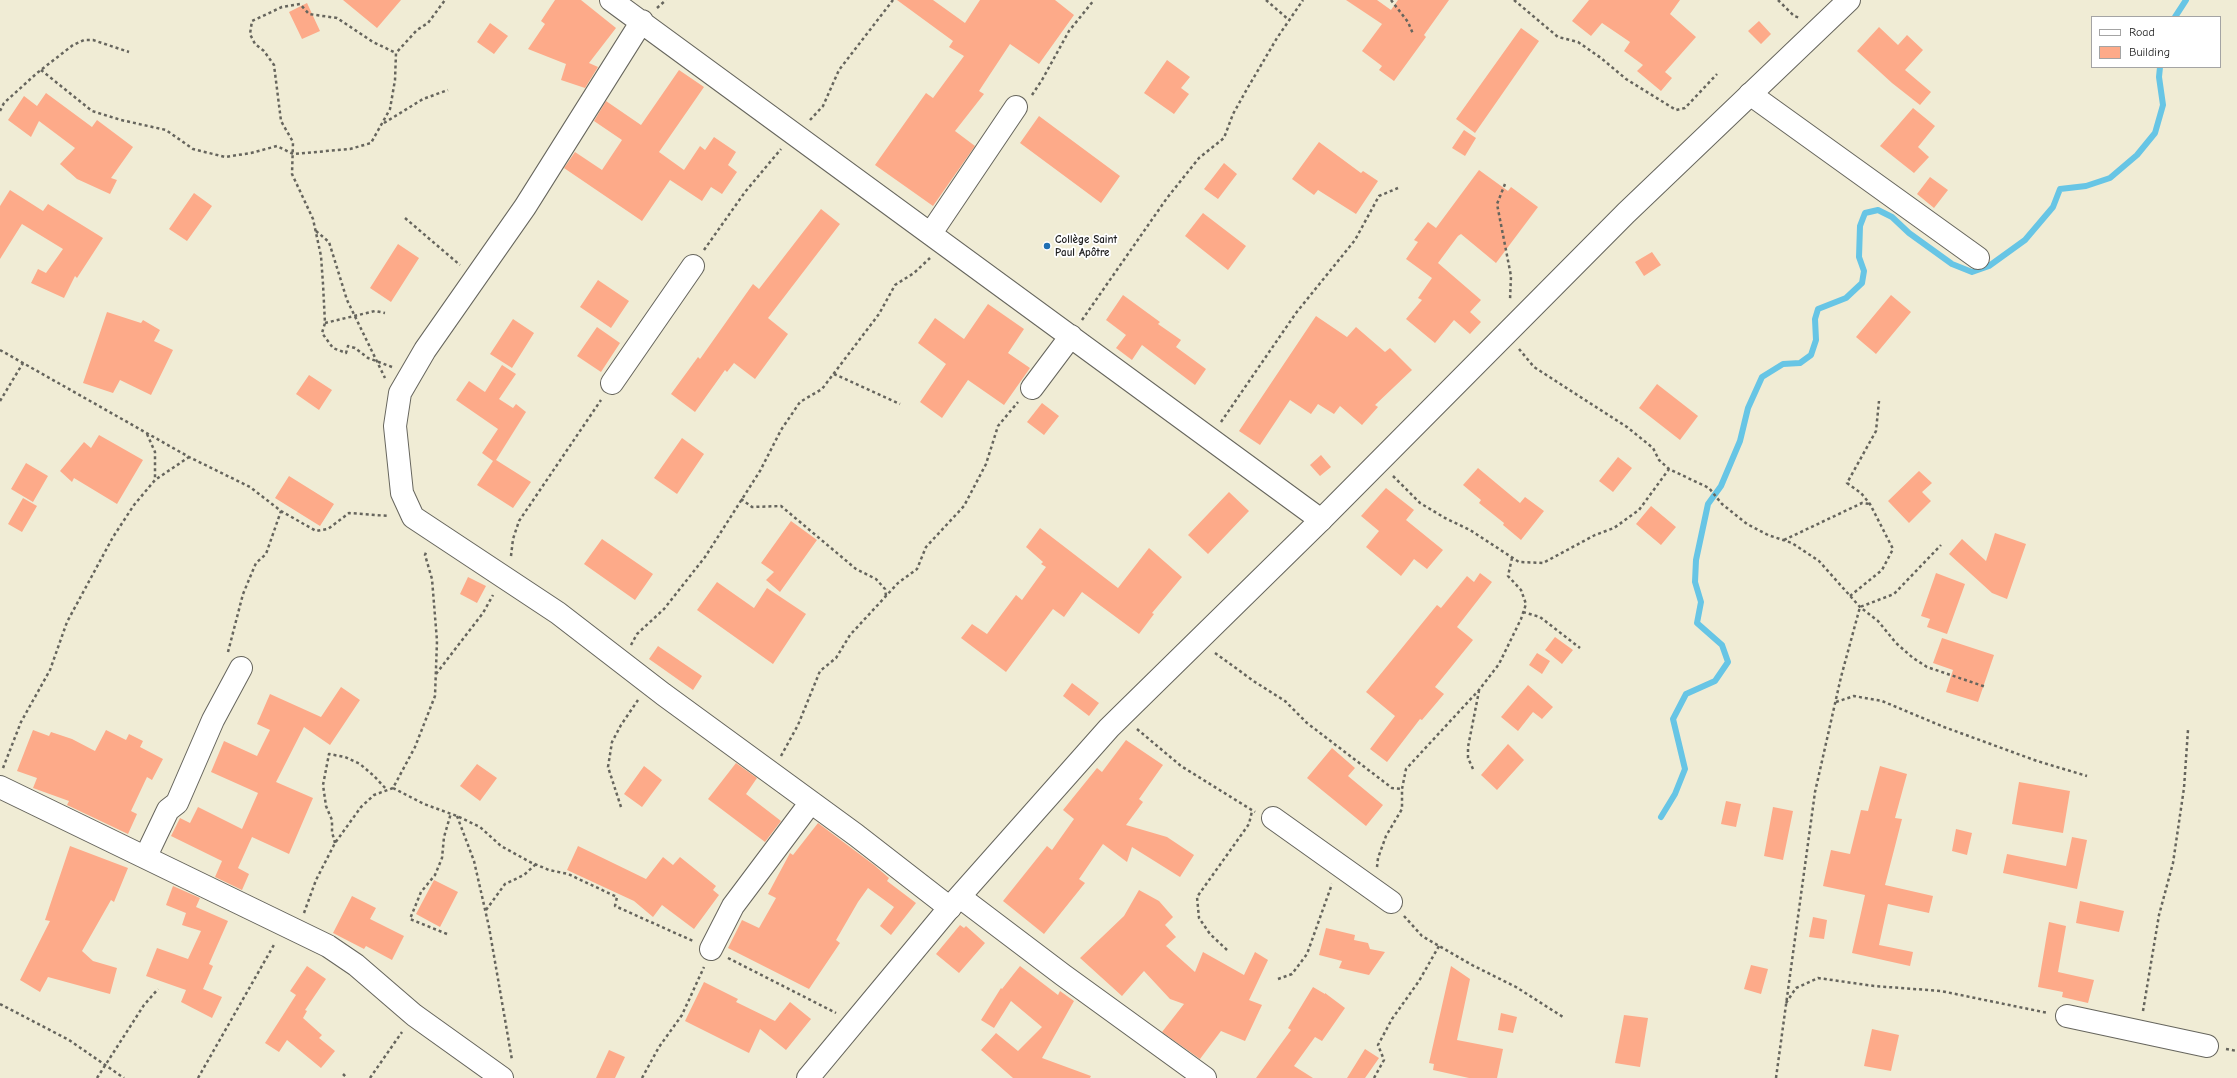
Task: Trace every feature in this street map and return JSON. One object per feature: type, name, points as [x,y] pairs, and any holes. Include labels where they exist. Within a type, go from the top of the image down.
[{"type":"street","points":[[611,0],[642,21],[1321,520]]},
{"type":"street","points":[[808,1078],[955,902],[1121,716],[1321,520],[1626,214],[1849,0]]},
{"type":"street","points":[[642,21],[525,207],[476,277],[411,374],[400,393],[395,426],[402,493],[412,517],[432,530],[507,568],[558,613],[642,678],[771,773],[1069,980],[1205,1078]]},
{"type":"street","points":[[1750,94],[1978,258]]},
{"type":"street","points":[[936,237],[1016,107]]},
{"type":"street","points":[[612,383],[693,266]]},
{"type":"street","points":[[1032,388],[1071,336]]},
{"type":"street","points":[[146,856],[168,810],[177,803],[213,720],[241,668]]},
{"type":"street","points":[[0,787],[295,929],[345,957],[414,1015],[507,1072]]},
{"type":"street","points":[[711,949],[733,906],[811,802]]},
{"type":"street","points":[[1273,818],[1384,896]]},
{"type":"street","points":[[2067,1016],[2207,1046]]},
{"type":"path","points":[[41,70],[92,112],[166,130],[193,148],[225,157],[251,153],[277,146],[293,154],[350,150],[371,143],[390,110],[395,80],[396,53],[417,30],[428,23],[445,0]]},
{"type":"path","points":[[1016,107],[1028,101],[1042,80],[1069,31],[1094,0]]},
{"type":"path","points":[[1266,0],[1289,20]]},
{"type":"path","points":[[1071,336],[1168,198],[1199,158],[1224,138],[1233,114],[1289,20],[1303,0]]},
{"type":"path","points":[[1391,0],[1408,22],[1413,34]]},
{"type":"path","points":[[1514,0],[1558,37],[1578,42],[1601,58],[1626,79],[1676,110],[1686,108],[1701,93],[1716,74]]},
{"type":"path","points":[[1778,0],[1794,16],[1820,27]]},
{"type":"path","points":[[396,53],[373,42],[337,18],[309,14],[300,4],[282,7],[252,21],[250,34],[255,44],[264,50],[274,65],[281,121],[292,142],[292,174],[313,219],[321,256],[325,323],[322,334],[333,348],[346,353],[348,346],[355,348],[368,358],[411,374]]},
{"type":"path","points":[[0,111],[4,103],[41,70],[73,45],[84,40],[93,40],[129,52]]},
{"type":"path","points":[[383,124],[423,99],[448,90]]},
{"type":"path","points":[[1505,184],[1497,204],[1511,276],[1509,298],[1513,327],[1534,367],[1627,427],[1653,448],[1659,460],[1669,469],[1709,488],[1722,504],[1747,524],[1784,540],[1819,561],[1860,607],[1878,621],[1896,643],[1927,667],[1986,687]]},
{"type":"path","points":[[1210,438],[1296,312],[1355,240],[1379,196],[1398,188]]},
{"type":"path","points":[[405,218],[435,245],[476,277]]},
{"type":"path","points":[[315,231],[329,242],[354,316],[387,380],[400,393]]},
{"type":"path","points":[[621,661],[638,634],[664,609],[705,557],[760,471],[781,430],[800,402],[822,389],[879,314],[895,285],[914,273],[929,259],[936,237]]},
{"type":"path","points":[[325,323],[375,311],[385,313]]},
{"type":"path","points":[[0,350],[189,457],[250,487],[281,510],[316,530],[328,530],[349,513],[412,517]]},
{"type":"path","points":[[0,401],[23,363]]},
{"type":"path","points":[[834,374],[900,404]]},
{"type":"path","points":[[436,674],[483,613],[507,568],[513,539],[519,521],[612,383]]},
{"type":"path","points":[[771,773],[798,725],[820,671],[836,658],[850,635],[898,583],[917,569],[926,547],[964,506],[986,464],[998,426],[1005,415],[1032,388]]},
{"type":"path","points":[[1850,596],[1882,570],[1893,549],[1870,504],[1861,493],[1847,483],[1876,431],[1879,401]]},
{"type":"path","points":[[147,433],[155,452],[156,480]]},
{"type":"path","points":[[0,776],[21,722],[50,670],[67,622],[90,575],[134,505],[156,480],[189,457]]},
{"type":"path","points":[[1379,462],[1420,503],[1445,518],[1470,530],[1519,562],[1543,563],[1595,535],[1614,528],[1639,510],[1669,469]]},
{"type":"path","points":[[741,500],[752,507],[781,506],[856,569],[876,579],[885,589],[886,596]]},
{"type":"path","points":[[1784,540],[1862,503],[1870,504]]},
{"type":"path","points":[[241,668],[228,653],[236,613],[256,563],[268,550],[281,510]]},
{"type":"path","points":[[198,1078],[279,937],[283,932],[295,929],[308,907],[316,880],[335,843],[361,807],[374,795],[393,788],[415,747],[426,722],[435,696],[436,674],[437,641],[432,579],[425,555],[432,530]]},
{"type":"path","points":[[1860,607],[1894,594],[1941,545]]},
{"type":"path","points":[[1512,558],[1508,576],[1521,590],[1526,604],[1523,612],[1499,664],[1479,690],[1406,769],[1402,789],[1402,809],[1386,836],[1378,858],[1384,896],[1422,936],[1516,988],[1563,1017]]},
{"type":"path","points":[[1776,1078],[1815,792],[1835,702],[1860,607]]},
{"type":"path","points":[[1523,612],[1540,617],[1580,648]]},
{"type":"path","points":[[1201,637],[1212,650],[1255,682],[1285,701],[1307,723],[1392,788],[1402,789]]},
{"type":"path","points":[[621,807],[608,767],[612,742],[621,725],[637,703],[642,678]]},
{"type":"path","points":[[1472,769],[1468,758],[1468,747],[1479,690]]},
{"type":"path","points":[[1835,702],[1854,696],[1882,701],[1944,727],[2036,761],[2087,776]]},
{"type":"path","points":[[1121,716],[1181,766],[1252,811],[1273,818]]},
{"type":"path","points":[[2139,1032],[2159,915],[2173,863],[2184,788],[2188,730]]},
{"type":"path","points":[[335,843],[332,832],[332,820],[326,806],[323,785],[329,754],[360,764],[387,790]]},
{"type":"path","points":[[393,788],[424,804],[451,813],[480,827],[501,846],[536,864],[549,870],[568,874],[617,897],[615,906]]},
{"type":"path","points":[[1227,950],[1210,934],[1199,918],[1197,897],[1249,824],[1252,811]]},
{"type":"path","points":[[447,934],[410,919],[421,892],[435,875],[442,858],[444,837],[451,813]]},
{"type":"path","points":[[457,816],[474,861],[486,911],[512,1054],[507,1072]]},
{"type":"path","points":[[486,911],[505,884],[524,875],[536,864]]},
{"type":"path","points":[[1278,979],[1292,974],[1307,954],[1327,893],[1341,866]]},
{"type":"path","points":[[1374,1078],[1384,1060],[1378,1044],[1392,1019],[1419,981],[1439,946]]},
{"type":"path","points":[[642,1078],[659,1047],[682,1015],[698,984],[711,949]]},
{"type":"path","points":[[1785,1005],[1796,988],[1818,978],[1874,986],[1941,991],[2067,1016]]},
{"type":"path","points":[[773,979],[855,1023]]},
{"type":"path","points":[[97,1078],[144,1005],[158,989]]},
{"type":"path","points":[[0,1004],[69,1040],[106,1064],[124,1078]]},
{"type":"path","points":[[370,1078],[414,1015]]},
{"type":"path","points":[[343,1074],[347,1078]]},
{"type":"building","points":[[343,0],[401,0],[377,28]]},
{"type":"building","points":[[555,0],[581,0],[616,28],[589,63],[598,67],[585,88],[561,80],[566,64],[528,49],[545,24],[541,21]]},
{"type":"building","points":[[897,0],[933,0],[965,23],[980,0],[1055,0],[1074,15],[1039,64],[1010,44],[979,91],[984,94],[955,131],[975,146],[933,206],[875,165],[926,93],[933,98],[964,56],[949,47],[953,41]]},
{"type":"building","points":[[1346,0],[1377,0],[1391,10],[1398,0],[1449,0],[1424,35],[1426,37],[1394,81],[1379,70],[1382,66],[1362,51],[1382,24]]},
{"type":"building","points":[[1589,0],[1680,0],[1670,14],[1696,37],[1665,72],[1672,78],[1661,91],[1637,71],[1643,65],[1624,51],[1630,42],[1602,23],[1591,36],[1572,21]]},
{"type":"building","points":[[307,3],[320,31],[302,39],[289,12]]},
{"type":"building","points":[[1759,21],[1771,34],[1761,44],[1748,31]]},
{"type":"building","points":[[490,23],[508,36],[494,54],[477,42]]},
{"type":"building","points":[[1879,27],[1898,45],[1907,35],[1923,50],[1905,70],[1931,92],[1920,105],[1892,83],[1857,51]]},
{"type":"building","points":[[1521,28],[1539,41],[1475,133],[1456,119]]},
{"type":"building","points":[[1167,60],[1190,77],[1181,88],[1189,94],[1174,114],[1144,93]]},
{"type":"building","points":[[679,70],[704,87],[659,152],[684,170],[700,146],[705,150],[714,137],[736,152],[728,165],[737,172],[722,194],[711,187],[702,201],[670,180],[642,221],[564,168],[575,152],[602,170],[622,140],[594,121],[606,101],[641,125]]},
{"type":"building","points":[[46,93],[92,127],[97,120],[133,147],[111,178],[117,180],[110,194],[77,179],[60,164],[75,148],[39,121],[31,137],[8,120],[24,96],[37,106]]},
{"type":"building","points":[[1913,108],[1935,126],[1918,147],[1929,157],[1914,173],[1880,146]]},
{"type":"building","points":[[1039,116],[1120,176],[1101,203],[1020,143]]},
{"type":"building","points":[[1464,130],[1476,138],[1465,156],[1452,148]]},
{"type":"building","points":[[1319,142],[1361,173],[1363,171],[1378,181],[1356,214],[1318,190],[1314,195],[1292,179]]},
{"type":"building","points":[[1224,163],[1237,174],[1218,199],[1204,189]]},
{"type":"building","points":[[1479,170],[1508,191],[1511,187],[1538,207],[1496,263],[1461,234],[1458,236],[1438,263],[1481,300],[1470,312],[1481,322],[1470,334],[1454,320],[1435,343],[1406,319],[1422,300],[1418,298],[1432,278],[1406,259],[1418,242],[1414,240],[1428,222],[1436,228]]},
{"type":"building","points":[[1930,177],[1948,190],[1934,208],[1917,194]]},
{"type":"building","points":[[10,190],[43,211],[48,204],[103,238],[77,278],[75,276],[64,298],[31,283],[38,269],[46,273],[63,249],[22,224],[0,259],[0,206]]},
{"type":"building","points":[[194,193],[212,206],[187,241],[169,229]]},
{"type":"building","points":[[821,209],[840,224],[768,318],[788,334],[755,379],[734,363],[727,372],[725,370],[695,412],[671,394],[698,357],[700,359],[753,284],[759,289]]},
{"type":"building","points":[[1203,213],[1246,246],[1228,270],[1185,236]]},
{"type":"building","points":[[398,244],[419,258],[391,302],[370,288]]},
{"type":"building","points":[[1652,252],[1661,265],[1644,276],[1635,262]]},
{"type":"building","points":[[598,280],[629,301],[611,328],[580,307]]},
{"type":"building","points":[[1123,295],[1160,322],[1158,324],[1181,340],[1176,347],[1206,369],[1195,385],[1142,345],[1132,360],[1116,348],[1126,335],[1106,320]]},
{"type":"building","points":[[1891,295],[1911,312],[1876,354],[1856,337]]},
{"type":"building","points":[[988,304],[1024,329],[1008,353],[1030,368],[1004,405],[968,380],[942,418],[920,402],[946,364],[918,343],[935,318],[964,339]]},
{"type":"building","points":[[107,312],[141,323],[143,320],[160,330],[154,341],[173,350],[151,395],[120,380],[113,393],[83,383]]},
{"type":"building","points":[[1316,316],[1347,337],[1356,327],[1385,352],[1390,348],[1412,370],[1375,405],[1378,407],[1362,425],[1340,406],[1334,414],[1318,404],[1311,414],[1290,400],[1260,445],[1239,431]]},
{"type":"building","points":[[513,319],[534,333],[512,368],[490,354]]},
{"type":"building","points":[[597,327],[620,343],[601,372],[577,356]]},
{"type":"building","points":[[502,365],[516,374],[499,399],[513,408],[516,404],[526,412],[496,460],[531,482],[513,508],[477,485],[493,461],[482,453],[498,429],[456,400],[469,381],[485,392]]},
{"type":"building","points":[[309,375],[332,390],[319,410],[296,394]]},
{"type":"building","points":[[1657,384],[1698,416],[1680,440],[1639,408]]},
{"type":"building","points":[[1042,403],[1059,416],[1044,435],[1027,422]]},
{"type":"building","points":[[99,435],[143,460],[117,504],[74,478],[72,482],[60,471],[84,442],[91,448]]},
{"type":"building","points":[[682,438],[704,454],[677,494],[654,478]]},
{"type":"building","points":[[1321,455],[1331,467],[1320,476],[1310,465]]},
{"type":"building","points":[[1618,457],[1632,468],[1613,492],[1599,481]]},
{"type":"building","points":[[26,463],[48,476],[33,502],[11,489]]},
{"type":"building","points":[[1478,468],[1520,503],[1525,497],[1544,511],[1521,540],[1503,525],[1504,523],[1479,503],[1481,500],[1463,485]]},
{"type":"building","points":[[1919,471],[1932,483],[1922,492],[1931,501],[1909,523],[1888,501]]},
{"type":"building","points":[[289,476],[334,504],[320,526],[275,498]]},
{"type":"building","points":[[1386,488],[1414,510],[1406,520],[1443,550],[1427,569],[1414,559],[1401,576],[1366,547],[1379,531],[1361,516]]},
{"type":"building","points":[[1229,492],[1249,511],[1208,554],[1188,535]]},
{"type":"building","points":[[23,498],[37,506],[22,532],[8,524]]},
{"type":"building","points":[[1651,506],[1676,527],[1661,545],[1636,524]]},
{"type":"building","points":[[791,521],[817,540],[780,592],[766,580],[774,572],[761,563]]},
{"type":"building","points":[[1040,528],[1118,588],[1149,548],[1182,577],[1152,613],[1154,614],[1139,634],[1082,592],[1064,617],[1053,609],[1006,672],[961,638],[972,624],[987,634],[1016,595],[1022,600],[1046,567],[1041,564],[1043,562],[1026,547]]},
{"type":"building","points":[[1995,533],[2026,544],[2007,599],[1992,593],[1949,554],[1962,539],[1986,561]]},
{"type":"building","points":[[602,539],[653,574],[635,600],[584,564]]},
{"type":"building","points":[[1480,573],[1492,582],[1457,627],[1473,640],[1435,687],[1444,694],[1422,720],[1420,719],[1387,762],[1370,749],[1395,716],[1366,692],[1437,605],[1441,608],[1467,576],[1474,582]]},
{"type":"building","points":[[1936,573],[1965,584],[1947,634],[1927,627],[1930,619],[1921,616]]},
{"type":"building","points":[[468,577],[486,586],[477,603],[460,594]]},
{"type":"building","points":[[717,582],[754,608],[767,588],[806,614],[773,664],[697,610]]},
{"type":"building","points":[[1555,637],[1573,650],[1562,664],[1545,650]]},
{"type":"building","points":[[1942,638],[1994,655],[1978,702],[1946,692],[1953,670],[1933,663]]},
{"type":"building","points":[[658,646],[702,676],[693,690],[649,659]]},
{"type":"building","points":[[1537,653],[1550,661],[1542,674],[1529,665]]},
{"type":"building","points":[[1072,683],[1099,703],[1089,716],[1063,696]]},
{"type":"building","points":[[1528,685],[1553,707],[1542,719],[1533,712],[1518,731],[1501,717]]},
{"type":"building","points":[[341,687],[360,700],[330,745],[304,727],[276,782],[313,798],[289,854],[252,837],[238,868],[249,874],[242,890],[215,877],[222,861],[171,836],[180,818],[190,823],[198,807],[242,829],[258,793],[211,772],[224,741],[257,756],[270,730],[257,724],[270,694],[321,717]]},
{"type":"building","points":[[33,730],[49,736],[51,732],[72,739],[95,751],[106,730],[126,740],[129,734],[143,741],[140,747],[163,759],[152,780],[147,777],[131,811],[137,814],[128,834],[67,805],[69,801],[33,788],[37,778],[17,771]]},
{"type":"building","points":[[1126,740],[1163,765],[1139,799],[1143,802],[1126,825],[1167,837],[1194,855],[1180,877],[1132,847],[1127,862],[1103,844],[1079,879],[1085,883],[1044,934],[1003,901],[1047,846],[1052,850],[1074,819],[1063,810],[1097,768],[1102,772]]},
{"type":"building","points":[[1508,744],[1524,760],[1497,790],[1481,775]]},
{"type":"building","points":[[1332,748],[1355,768],[1348,776],[1383,805],[1366,826],[1307,778]]},
{"type":"building","points":[[736,763],[757,778],[746,794],[781,821],[765,842],[708,799]]},
{"type":"building","points":[[477,764],[497,778],[480,801],[460,786]]},
{"type":"building","points":[[644,766],[662,780],[642,807],[624,794]]},
{"type":"building","points":[[1880,766],[1907,774],[1895,818],[1902,819],[1885,885],[1933,896],[1929,913],[1888,904],[1879,945],[1913,952],[1910,966],[1852,953],[1865,895],[1823,886],[1831,850],[1850,854],[1861,810],[1868,811]]},
{"type":"building","points":[[2019,782],[2070,791],[2063,833],[2012,824]]},
{"type":"building","points":[[1726,801],[1741,804],[1736,827],[1721,824]]},
{"type":"building","points":[[1773,807],[1793,811],[1783,860],[1764,856]]},
{"type":"building","points":[[818,823],[874,865],[889,878],[887,881],[916,903],[891,935],[880,926],[894,907],[868,888],[836,940],[840,943],[809,989],[728,948],[742,920],[759,928],[776,898],[768,894],[790,853],[793,855]]},
{"type":"building","points":[[1956,829],[1972,833],[1967,855],[1952,851]]},
{"type":"building","points":[[2072,837],[2087,840],[2077,889],[2003,873],[2007,854],[2066,866]]},
{"type":"building","points":[[70,846],[128,868],[114,902],[111,900],[82,951],[93,961],[117,968],[110,994],[48,977],[40,992],[20,980],[50,921],[45,920]]},
{"type":"building","points":[[578,846],[646,879],[663,857],[673,865],[680,857],[716,886],[713,890],[719,895],[694,929],[662,905],[653,917],[634,901],[567,870]]},
{"type":"building","points":[[434,880],[458,892],[440,927],[416,914]]},
{"type":"building","points":[[173,886],[200,898],[196,907],[228,921],[209,964],[213,966],[203,989],[222,997],[212,1018],[181,1002],[186,990],[146,976],[157,948],[188,959],[201,931],[182,925],[186,913],[166,905]]},
{"type":"building","points":[[1139,890],[1159,901],[1173,917],[1165,925],[1176,937],[1166,946],[1195,972],[1203,952],[1244,975],[1255,952],[1268,960],[1249,1000],[1262,1005],[1245,1041],[1221,1031],[1200,1059],[1162,1032],[1184,1004],[1170,999],[1144,971],[1122,996],[1080,958],[1124,916]]},
{"type":"building","points":[[352,896],[376,908],[370,919],[404,936],[392,960],[366,946],[364,949],[333,933]]},
{"type":"building","points":[[2080,901],[2124,911],[2119,932],[2076,923]]},
{"type":"building","points":[[1813,917],[1827,920],[1824,939],[1809,937]]},
{"type":"building","points":[[2049,922],[2066,926],[2058,972],[2094,980],[2088,1003],[2062,997],[2063,992],[2038,987]]},
{"type":"building","points":[[960,925],[964,928],[966,926],[985,943],[959,973],[936,954]]},
{"type":"building","points":[[1326,928],[1355,935],[1354,940],[1368,943],[1370,949],[1385,952],[1369,975],[1339,968],[1342,961],[1319,955]]},
{"type":"building","points":[[1751,965],[1768,969],[1761,994],[1744,989]]},
{"type":"building","points":[[307,966],[326,979],[305,1010],[307,1011],[303,1018],[322,1035],[319,1038],[335,1051],[321,1068],[287,1040],[279,1052],[265,1043],[296,995],[290,991]]},
{"type":"building","points":[[1020,966],[1058,995],[1060,991],[1074,1001],[1042,1058],[1091,1076],[1090,1078],[1013,1078],[981,1050],[996,1033],[1018,1051],[1042,1027],[1011,1001],[994,1028],[981,1020],[1001,988],[1002,989]]},
{"type":"building","points":[[1451,966],[1470,979],[1457,1040],[1503,1049],[1497,1078],[1469,1078],[1433,1070],[1434,1064],[1429,1063]]},
{"type":"building","points":[[704,982],[738,999],[736,1002],[775,1021],[790,1002],[811,1019],[786,1050],[760,1029],[749,1053],[685,1021]]},
{"type":"building","points":[[1313,987],[1325,993],[1345,1008],[1322,1041],[1315,1037],[1294,1066],[1313,1078],[1256,1078],[1291,1030],[1288,1028]]},
{"type":"building","points":[[1501,1013],[1517,1017],[1513,1033],[1498,1030]]},
{"type":"building","points":[[1624,1015],[1648,1018],[1640,1067],[1615,1063]]},
{"type":"building","points":[[1872,1029],[1899,1035],[1891,1071],[1864,1066]]},
{"type":"building","points":[[1365,1049],[1379,1058],[1365,1078],[1347,1078]]},
{"type":"building","points":[[609,1050],[625,1057],[615,1078],[596,1078]]},
{"type":"waterway","points":[[2176,16],[2186,0]]},
{"type":"waterway","points":[[1661,817],[1675,794],[1685,769],[1673,719],[1686,694],[1715,681],[1728,662],[1722,645],[1697,623],[1701,602],[1695,582],[1696,560],[1708,504],[1721,486],[1740,441],[1748,408],[1762,377],[1783,364],[1800,363],[1811,355],[1816,340],[1815,319],[1818,309],[1846,298],[1862,283],[1864,271],[1859,257],[1860,226],[1865,213],[1878,210],[1892,217],[1909,233],[1952,264],[1972,272],[1989,266],[2025,240],[2053,207],[2060,189],[2086,186],[2110,178],[2137,155],[2155,133],[2163,105],[2159,77],[2160,68]]},
{"type":"place","name":"Collège Saint Paul Apôtre","points":[[1047,246]]}]
